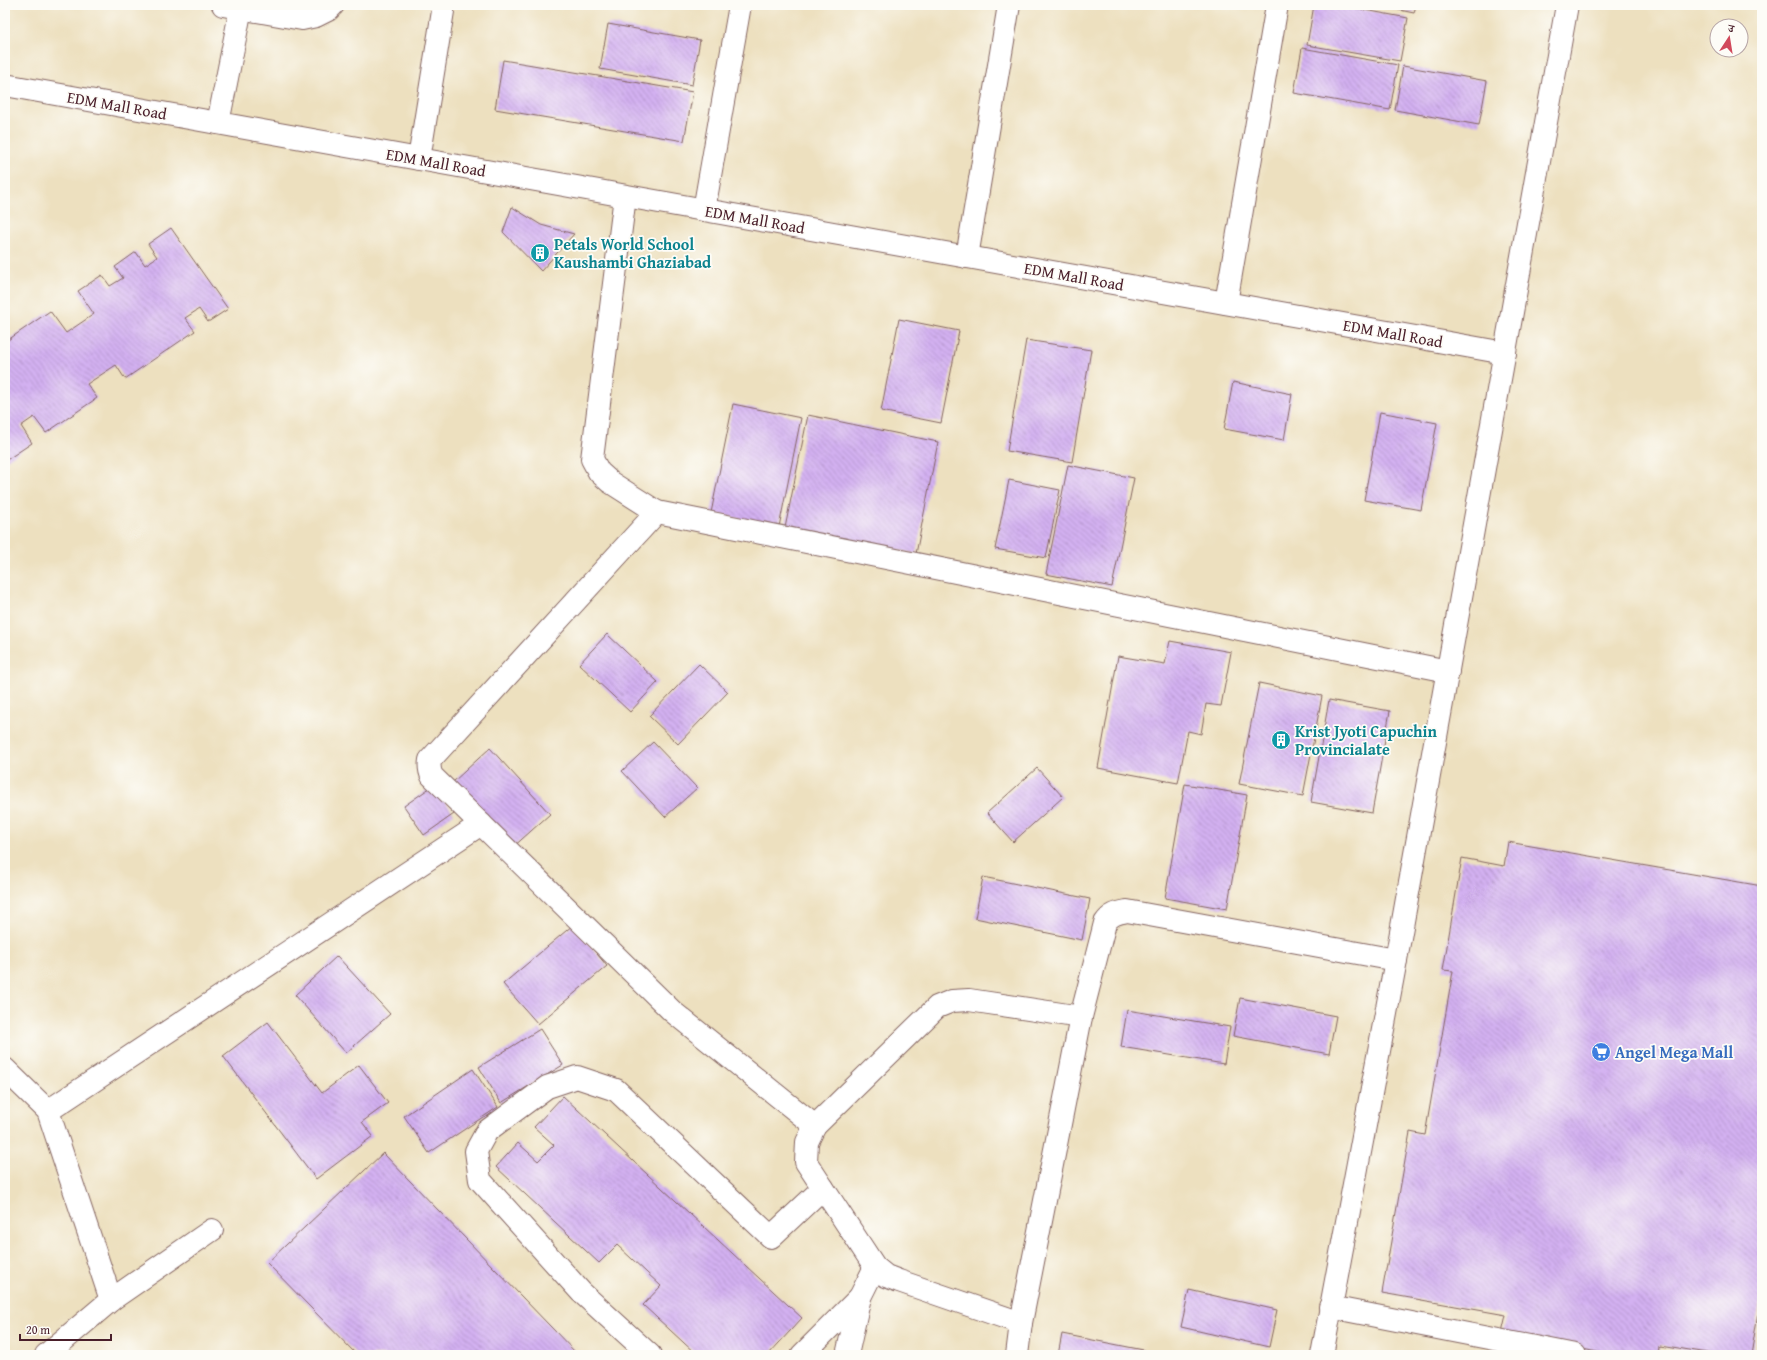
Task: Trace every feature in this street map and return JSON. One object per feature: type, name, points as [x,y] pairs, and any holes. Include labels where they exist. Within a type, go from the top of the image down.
[{"type":"street","points":[[218,123],[232,7],[302,19],[316,16],[328,10],[333,5]]},
{"type":"street","points":[[419,159],[444,5]]},
{"type":"street","points":[[704,210],[740,5]]},
{"type":"street","points":[[967,257],[1009,5]]},
{"type":"street","points":[[1226,303],[1277,5]]},
{"type":"street","points":[[1322,1355],[1396,960],[1567,5]]},
{"type":"street","name":"EDM Mall Road","points":[[5,85],[1505,353]]},
{"type":"street","points":[[625,196],[592,459],[599,472],[610,482],[657,512],[1448,671]]},
{"type":"street","points":[[657,512],[430,760],[429,766],[432,776],[673,1012],[815,1126]]},
{"type":"street","points":[[48,1111],[481,824]]},
{"type":"street","points":[[1017,1355],[1021,1323],[1081,1018],[1105,923],[1110,917],[1116,913],[1127,911],[1396,960]]},
{"type":"street","points":[[1021,1323],[899,1281],[886,1276],[875,1267],[806,1162],[806,1142],[815,1126],[937,1007],[952,1001],[969,1000],[1081,1018]]},
{"type":"street","points":[[5,1068],[48,1111],[112,1300]]},
{"type":"street","points":[[650,1355],[581,1292],[480,1180],[476,1151],[487,1132],[546,1087],[577,1077],[616,1090],[771,1237],[823,1188]]},
{"type":"street","points":[[46,1355],[112,1300],[212,1230]]},
{"type":"street","points":[[847,1355],[860,1297],[875,1267]]},
{"type":"street","points":[[802,1355],[860,1297]]},
{"type":"street","points":[[1330,1307],[1576,1355]]},
{"type":"building","points":[[1314,5],[1338,5],[1408,18],[1400,61],[1307,45]]},
{"type":"building","points":[[1376,5],[1416,5],[1414,13]]},
{"type":"building","points":[[608,24],[700,40],[692,85],[600,69]]},
{"type":"building","points":[[1302,48],[1398,65],[1390,110],[1294,93]]},
{"type":"building","points":[[503,60],[693,92],[684,141],[495,109]]},
{"type":"building","points":[[1403,66],[1487,81],[1479,125],[1395,110]]},
{"type":"building","name":"Petals World School Kaushambi Ghaziabad","points":[[512,207],[541,225],[574,234],[541,271],[503,232]]},
{"type":"building","points":[[171,228],[228,309],[208,322],[199,309],[185,318],[195,331],[125,379],[116,365],[87,384],[97,398],[46,433],[34,417],[21,426],[32,443],[5,461],[5,342],[50,311],[66,333],[94,314],[78,291],[102,275],[110,286],[123,278],[115,267],[136,252],[145,265],[157,257],[148,244]]},
{"type":"building","points":[[899,319],[959,331],[941,423],[881,411]]},
{"type":"building","points":[[1026,340],[1091,350],[1072,462],[1007,451]]},
{"type":"building","points":[[1233,382],[1292,394],[1284,440],[1224,429]]},
{"type":"building","points":[[733,404],[801,418],[779,527],[711,513]]},
{"type":"building","points":[[1380,412],[1437,423],[1421,510],[1364,500]]},
{"type":"building","points":[[808,415],[938,442],[916,554],[785,528]]},
{"type":"building","points":[[1068,465],[1134,478],[1112,587],[1046,574]]},
{"type":"building","points":[[1009,480],[1060,490],[1046,558],[995,549]]},
{"type":"building","points":[[607,634],[658,682],[630,712],[579,664]]},
{"type":"building","points":[[1170,641],[1231,652],[1221,706],[1206,704],[1201,734],[1188,731],[1178,783],[1098,768],[1118,656],[1165,664]]},
{"type":"building","points":[[699,664],[728,692],[678,744],[649,716]]},
{"type":"building","name":"Krist Jyoti Capuchin Provincialate","points":[[1259,683],[1322,696],[1303,796],[1239,784]]},
{"type":"building","points":[[1329,700],[1390,711],[1372,813],[1311,802]]},
{"type":"building","points":[[653,742],[697,788],[665,817],[622,771]]},
{"type":"building","points":[[490,748],[550,814],[512,848],[453,782]]},
{"type":"building","points":[[1037,768],[1063,797],[1013,842],[987,813]]},
{"type":"building","points":[[1185,784],[1247,795],[1227,909],[1165,898]]},
{"type":"building","points":[[434,785],[454,814],[424,835],[404,806]]},
{"type":"building","name":"Angel Mega Mall","points":[[1508,842],[1762,886],[1762,1204],[1759,1220],[1762,1221],[1762,1290],[1751,1355],[1720,1355],[1659,1345],[1658,1355],[1611,1355],[1502,1332],[1506,1315],[1382,1293],[1410,1132],[1425,1135],[1453,971],[1443,970],[1462,858],[1504,866]]},
{"type":"building","points":[[983,877],[1090,899],[1082,940],[975,918]]},
{"type":"building","points":[[573,925],[607,966],[538,1024],[503,984]]},
{"type":"building","points":[[337,956],[390,1014],[346,1053],[295,995]]},
{"type":"building","points":[[1240,998],[1336,1016],[1329,1054],[1233,1036]]},
{"type":"building","points":[[1127,1010],[1230,1027],[1224,1064],[1121,1047]]},
{"type":"building","points":[[268,1022],[322,1093],[359,1065],[388,1103],[362,1122],[373,1136],[316,1179],[223,1056]]},
{"type":"building","points":[[540,1029],[563,1065],[501,1103],[479,1067]]},
{"type":"building","points":[[473,1069],[498,1107],[429,1153],[404,1116]]},
{"type":"building","points":[[563,1096],[802,1318],[768,1355],[697,1355],[643,1305],[661,1286],[617,1245],[599,1263],[496,1167],[518,1143],[538,1161],[554,1145],[534,1127]]},
{"type":"building","points":[[383,1153],[578,1355],[357,1355],[267,1263]]},
{"type":"building","points":[[1189,1290],[1277,1310],[1269,1347],[1181,1327]]},
{"type":"building","points":[[1062,1334],[1164,1354],[1058,1355]]},
{"type":"place","name":"Petals World School Kaushambi Ghaziabad","points":[[540,253]]},
{"type":"place","name":"Krist Jyoti Capuchin Provincialate","points":[[1281,740]]},
{"type":"place","name":"Angel Mega Mall","points":[[1601,1052]]}]
